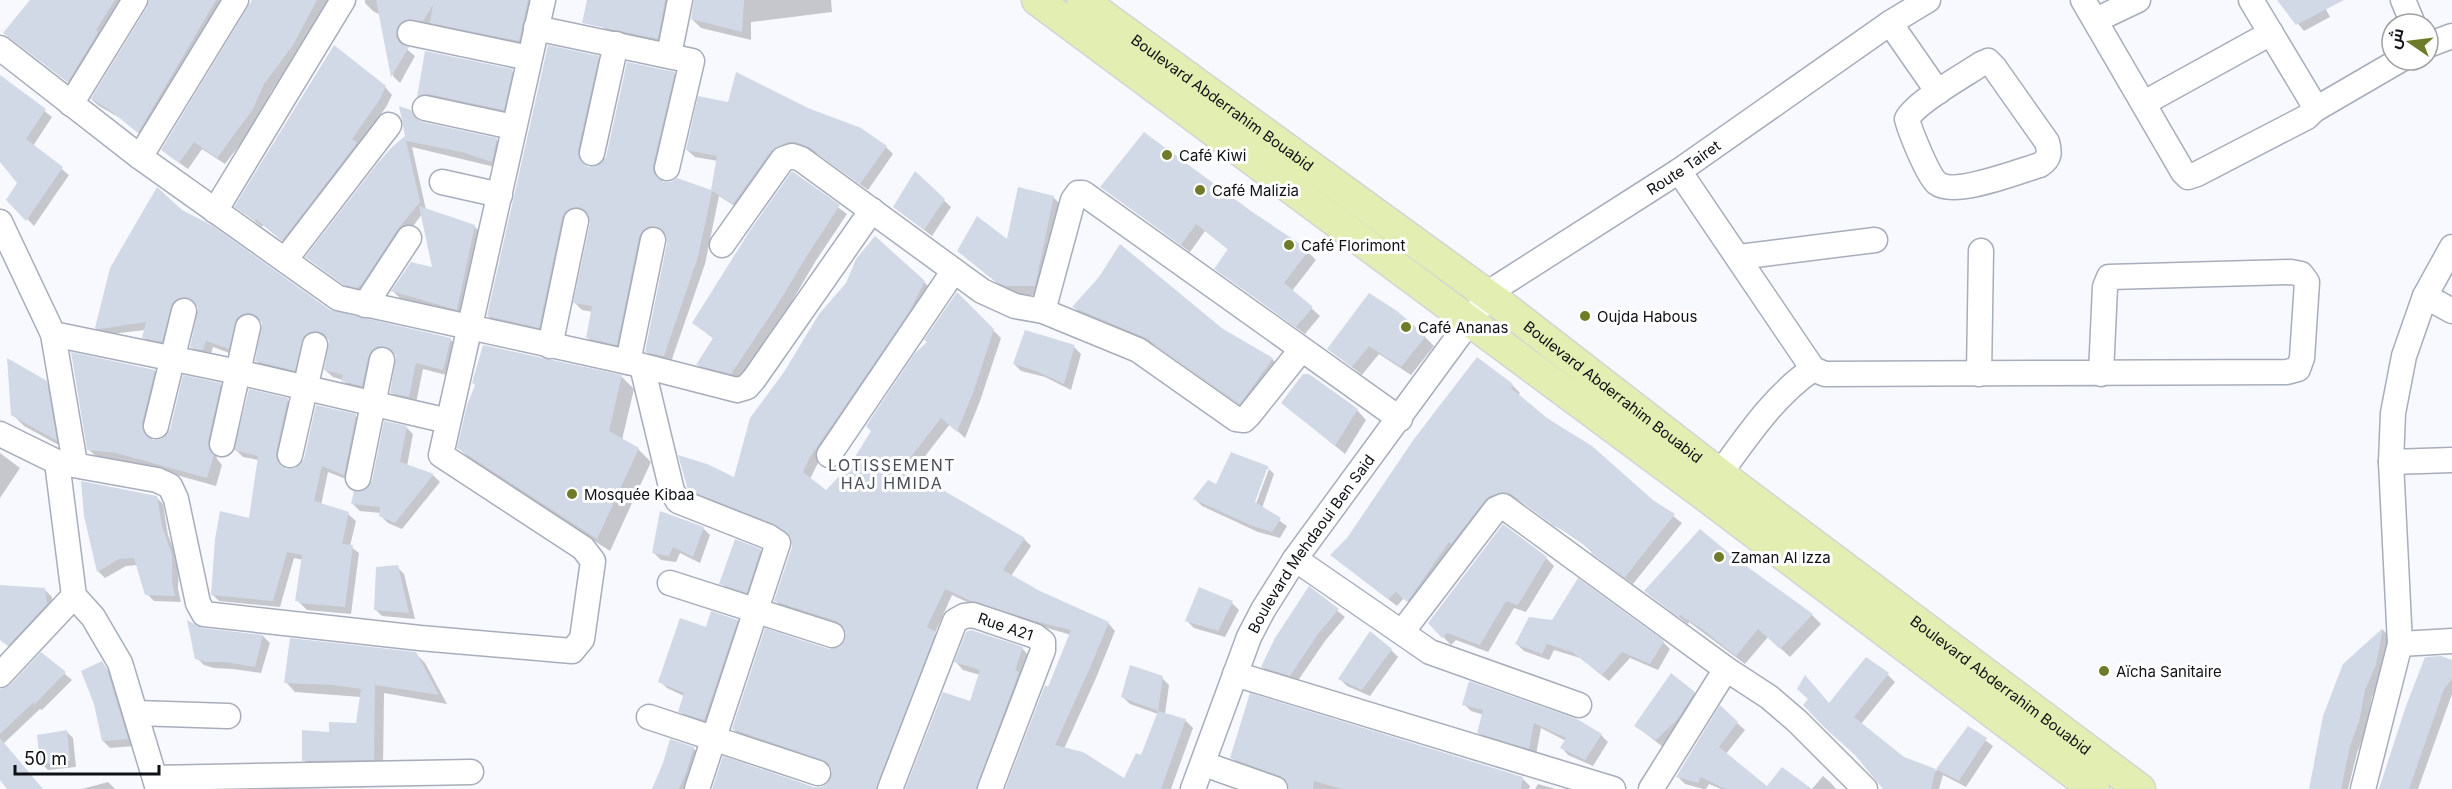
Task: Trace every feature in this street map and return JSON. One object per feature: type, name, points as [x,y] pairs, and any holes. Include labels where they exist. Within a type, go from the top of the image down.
[{"type":"main road","name":"Boulevard Abderrahim Bouabid","points":[[1037,0],[1469,321],[1712,485]]},
{"type":"main road","name":"Boulevard Abderrahim Bouabid","points":[[1082,0],[1488,296],[1712,485],[2094,782],[2140,789]]},
{"type":"street","points":[[71,105],[135,0]]},
{"type":"street","points":[[140,157],[236,0]]},
{"type":"street","points":[[215,211],[343,0]]},
{"type":"street","points":[[0,434],[66,463],[157,480],[170,486],[176,499],[198,603],[204,614],[420,638],[572,651],[582,639],[593,561],[583,548],[441,455],[543,0]]},
{"type":"street","points":[[669,55],[681,0]]},
{"type":"street","name":"Route Tairet","points":[[1469,321],[1488,296],[1499,286],[1679,171],[1894,13],[1928,0]]},
{"type":"street","points":[[2083,0],[2188,177],[2307,117],[2314,110],[2380,72]]},
{"type":"street","points":[[2096,20],[2138,0]]},
{"type":"street","points":[[2251,0],[2311,99],[2314,110]]},
{"type":"street","points":[[1894,13],[1938,92]]},
{"type":"street","points":[[536,28],[692,61],[667,168]]},
{"type":"street","points":[[410,33],[529,58]]},
{"type":"street","points":[[2144,103],[2271,33]]},
{"type":"street","points":[[592,153],[616,44]]},
{"type":"street","points":[[0,48],[140,157],[338,298],[635,364],[737,390],[747,387],[872,210]]},
{"type":"street","points":[[1988,62],[1994,67],[2047,142],[2050,152],[2048,160],[2040,165],[1964,187],[1953,188],[1937,183],[1932,177],[1907,119],[1910,113],[1938,92],[1980,64],[1988,62]]},
{"type":"street","points":[[425,108],[513,127]]},
{"type":"street","points":[[285,260],[389,125]]},
{"type":"street","points":[[722,245],[783,159],[792,156],[801,159],[953,272],[996,299],[1043,311],[1138,350],[1236,419],[1244,420],[1249,415],[1301,350]]},
{"type":"street","points":[[1679,171],[1813,369],[1837,375],[2101,374],[2287,372],[2298,369],[2302,358],[2307,282],[2301,274],[2290,272],[2109,277],[2105,287],[2101,374]]},
{"type":"street","points":[[442,182],[500,195]]},
{"type":"street","points":[[1043,311],[1074,200],[1078,193],[1083,193],[1400,419]]},
{"type":"street","points":[[550,346],[576,221]]},
{"type":"street","points":[[0,222],[53,334],[66,463],[74,596],[93,617],[120,663],[156,783],[471,771]]},
{"type":"street","points":[[365,305],[409,238]]},
{"type":"street","points":[[653,240],[635,364],[672,491],[678,501],[769,537],[778,543],[697,789]]},
{"type":"street","points":[[1739,257],[1875,240]]},
{"type":"street","points":[[2363,789],[2400,644],[2391,462],[2393,413],[2404,356],[2426,296],[2452,247]]},
{"type":"street","points":[[1979,374],[1981,251]]},
{"type":"street","points":[[829,454],[953,272]]},
{"type":"street","points":[[2426,296],[2452,311]]},
{"type":"street","points":[[156,426],[184,311]]},
{"type":"street","name":"Boulevard Mehdaoui Ben Said","points":[[1193,789],[1249,637],[1263,610],[1295,559],[1400,419],[1469,321]]},
{"type":"street","points":[[222,444],[248,327]]},
{"type":"street","points":[[53,334],[238,372],[448,421]]},
{"type":"street","points":[[290,455],[315,345]]},
{"type":"street","points":[[358,478],[375,404],[382,360]]},
{"type":"street","points":[[1712,485],[1778,399],[1797,380],[1813,369]]},
{"type":"street","points":[[2391,462],[2452,460]]},
{"type":"street","points":[[1402,632],[1496,510],[1503,506],[1726,669],[1769,697],[1797,721],[1865,789]]},
{"type":"street","points":[[1295,559],[1430,652],[1579,705]]},
{"type":"street","points":[[670,583],[832,635]]},
{"type":"street","points":[[3,667],[74,596]]},
{"type":"street","name":"Rue A21","points":[[890,789],[955,621],[964,616],[973,615],[1035,636],[1043,642],[1043,650],[990,789]]},
{"type":"street","points":[[2400,644],[2452,641]]},
{"type":"street","points":[[1651,789],[1726,669]]},
{"type":"street","points":[[1235,674],[1613,789]]},
{"type":"street","points":[[136,713],[228,716]]},
{"type":"street","points":[[649,717],[818,772]]},
{"type":"street","points":[[1203,764],[1275,789]]},
{"type":"building","points":[[30,0],[115,0],[68,82],[3,33]]},
{"type":"building","points":[[149,0],[216,0],[138,133],[111,111],[92,99],[90,100],[147,7]]},
{"type":"building","points":[[252,0],[317,0],[293,45],[264,84],[253,109],[217,158],[194,142],[179,163],[161,150]]},
{"type":"building","points":[[376,0],[528,0],[519,41],[430,23],[433,5],[423,21],[405,20],[399,24],[396,37],[401,44],[409,47],[391,77]]},
{"type":"building","points":[[587,0],[665,0],[658,39],[582,23]]},
{"type":"building","points":[[694,0],[744,0],[742,32],[691,19]]},
{"type":"building","points":[[2277,0],[2344,0],[2296,25]]},
{"type":"building","points":[[334,45],[386,86],[380,99],[352,139],[357,143],[282,241],[256,219],[255,221],[234,207]]},
{"type":"building","points":[[548,45],[599,56],[578,150],[579,158],[588,167],[597,166],[606,157],[627,62],[675,72],[653,165],[654,173],[663,182],[671,182],[677,178],[711,190],[717,156],[686,150],[698,96],[728,102],[736,72],[808,108],[861,128],[887,146],[860,184],[809,147],[796,142],[788,142],[771,151],[733,204],[712,191],[698,257],[664,356],[645,352],[667,243],[666,235],[662,229],[649,226],[639,237],[617,345],[586,338],[592,306],[573,303],[590,223],[586,211],[579,207],[571,208],[562,218],[539,328],[487,316]]},
{"type":"building","points":[[425,51],[513,69],[504,110],[428,94],[417,97]]},
{"type":"building","points":[[0,75],[46,109],[26,139],[63,167],[26,221],[6,200],[17,183],[0,162]]},
{"type":"building","points":[[399,106],[411,110],[415,118],[422,122],[497,138],[492,162],[462,152],[406,141]]},
{"type":"building","points":[[1144,132],[1251,211],[1309,250],[1284,283],[1313,307],[1296,327],[1214,269],[1228,249],[1196,224],[1181,245],[1100,187]]},
{"type":"building","points":[[405,136],[420,202],[397,230],[362,284],[357,288],[344,285],[305,257],[377,164]]},
{"type":"building","points":[[792,171],[840,205],[731,374],[696,365],[713,338],[692,323],[749,232]]},
{"type":"building","points":[[915,171],[945,199],[924,230],[893,207]]},
{"type":"building","points":[[157,187],[182,210],[213,226],[330,310],[451,338],[443,370],[416,363],[409,397],[390,393],[396,356],[391,349],[378,346],[368,357],[362,386],[341,381],[343,375],[324,370],[329,341],[324,334],[318,331],[304,336],[295,371],[255,361],[262,323],[258,317],[250,313],[237,318],[229,349],[206,341],[203,350],[190,348],[198,308],[193,300],[187,297],[173,302],[162,342],[142,338],[146,322],[95,328],[110,268]]},
{"type":"building","points":[[1018,187],[1054,196],[1035,286],[1005,286],[996,282],[957,251],[977,216],[1007,239]]},
{"type":"building","points":[[419,206],[475,225],[457,310],[391,291],[411,262],[432,267]]},
{"type":"building","points":[[875,236],[925,281],[909,312],[810,457],[803,472],[826,490],[850,465],[871,431],[866,426],[915,353],[927,342],[924,340],[957,292],[994,329],[973,393],[957,432],[941,418],[904,466],[1025,538],[1003,570],[1040,591],[1109,622],[1055,745],[1083,752],[1124,778],[1136,753],[1141,755],[1158,711],[1186,719],[1161,789],[1005,789],[1045,685],[1048,687],[1071,630],[971,601],[945,589],[927,627],[936,632],[876,789],[712,789],[723,756],[814,787],[821,787],[828,783],[832,771],[829,764],[823,760],[732,729],[765,628],[828,649],[841,646],[846,633],[843,626],[836,621],[774,601],[792,547],[791,538],[774,524],[688,490],[678,455],[707,464],[734,477],[750,418],[784,372],[819,314],[846,283],[856,259]]},
{"type":"building","points":[[1120,244],[1223,329],[1273,358],[1240,404],[1146,338],[1072,307],[1099,277]]},
{"type":"building","points":[[1369,293],[1397,311],[1426,336],[1401,367],[1369,346],[1352,367],[1327,349]]},
{"type":"building","points":[[1025,330],[1075,345],[1064,384],[1036,371],[1013,364]]},
{"type":"building","name":"Mosquée Kibaa","points":[[483,345],[622,375],[609,431],[639,448],[597,539],[457,448],[467,405],[475,385],[472,383]]},
{"type":"building","points":[[71,352],[155,370],[142,423],[146,436],[153,440],[161,439],[170,430],[183,375],[221,383],[208,441],[209,449],[214,455],[207,478],[116,453],[87,450]]},
{"type":"building","points":[[1477,357],[1513,384],[1511,388],[1547,418],[1592,446],[1654,501],[1675,514],[1625,577],[1591,553],[1592,551],[1573,536],[1554,526],[1511,494],[1504,492],[1485,500],[1451,544],[1449,542],[1407,602],[1396,592],[1388,599],[1330,555],[1347,538],[1414,439]]},
{"type":"building","points":[[7,358],[47,381],[57,441],[11,415]]},
{"type":"building","points":[[1303,374],[1309,374],[1358,409],[1335,446],[1281,403]]},
{"type":"building","points":[[249,389],[288,398],[276,452],[277,460],[286,469],[295,468],[304,459],[316,405],[356,414],[344,475],[322,466],[314,501],[349,512],[342,544],[353,545],[345,607],[295,601],[302,555],[287,552],[273,601],[211,595],[215,539],[220,511],[249,518],[258,456],[234,450]]},
{"type":"building","points":[[384,421],[407,426],[400,462],[434,474],[395,523],[379,516],[380,507],[351,504],[354,491],[363,491],[372,481]]},
{"type":"building","points":[[1231,452],[1268,466],[1255,502],[1281,518],[1272,532],[1250,525],[1193,499],[1208,480],[1216,484]]},
{"type":"building","points":[[81,481],[157,496],[162,526],[172,555],[172,581],[175,596],[145,595],[134,558],[119,559],[97,572],[84,516]]},
{"type":"building","points":[[660,511],[704,527],[693,557],[673,547],[669,556],[652,553]]},
{"type":"building","points":[[1503,524],[1547,557],[1518,605],[1506,601],[1480,645],[1447,633],[1442,638],[1428,623]]},
{"type":"building","points":[[1700,529],[1735,558],[1813,614],[1780,649],[1758,629],[1736,656],[1702,629],[1680,615],[1678,617],[1644,591]]},
{"type":"building","points":[[735,539],[761,549],[747,593],[719,584]]},
{"type":"building","points":[[398,565],[409,613],[374,610],[376,567]]},
{"type":"building","points":[[1578,578],[1664,641],[1650,664],[1622,652],[1602,675],[1572,652],[1547,644],[1542,654],[1515,644],[1529,617],[1552,620]]},
{"type":"building","points":[[0,585],[45,588],[47,604],[8,646],[0,640]]},
{"type":"building","points":[[1309,586],[1339,609],[1318,634],[1290,676],[1261,667],[1275,638]]},
{"type":"building","points":[[1199,587],[1233,601],[1218,631],[1185,621]]},
{"type":"building","points":[[711,611],[738,620],[704,720],[678,712],[684,693],[658,682],[680,618],[706,627]]},
{"type":"building","points":[[187,620],[202,628],[263,635],[255,667],[195,659]]},
{"type":"building","points":[[2383,628],[2376,665],[2365,690],[2341,789],[2309,789],[2323,716],[2343,664]]},
{"type":"building","points":[[971,630],[1023,647],[1015,670],[1019,672],[976,789],[905,789],[943,692],[970,701],[980,670],[954,662],[966,632]]},
{"type":"building","points":[[1370,631],[1392,649],[1362,690],[1338,679]]},
{"type":"building","points":[[290,638],[416,652],[439,695],[375,685],[374,760],[302,761],[302,730],[329,732],[329,722],[356,723],[361,689],[284,683]]},
{"type":"building","points":[[41,652],[66,672],[34,705],[34,702],[0,734],[0,690],[10,685]]},
{"type":"building","points":[[2441,656],[2452,660],[2452,679],[2444,689],[2409,789],[2379,789],[2406,706],[2425,657]]},
{"type":"building","points":[[1866,657],[1889,673],[1854,717],[1904,757],[1936,769],[1931,789],[1883,789],[1855,755],[1803,705],[1808,699],[1797,689],[1805,675],[1829,703]]},
{"type":"building","points":[[102,661],[107,669],[128,739],[102,741],[94,704],[81,671]]},
{"type":"building","points":[[1130,665],[1163,676],[1158,711],[1121,697]]},
{"type":"building","points":[[1671,673],[1695,692],[1677,720],[1656,740],[1634,726]]},
{"type":"building","points":[[1469,681],[1577,719],[1602,734],[1585,760],[1560,748],[1566,738],[1534,723],[1529,749],[1477,733],[1483,710],[1462,705]]},
{"type":"building","points":[[1250,693],[1523,777],[1521,789],[1342,789],[1314,781],[1313,789],[1289,789],[1286,780],[1280,776],[1230,758]]},
{"type":"building","points":[[1720,705],[1738,722],[1719,747],[1767,786],[1782,767],[1812,789],[1725,789],[1701,777],[1698,783],[1676,777]]},
{"type":"building","points":[[1968,726],[1987,738],[1959,781],[1936,769]]},
{"type":"building","points":[[67,730],[70,761],[40,764],[37,735]]},
{"type":"building","points":[[0,738],[43,789],[7,789],[0,780]]},
{"type":"building","points":[[670,739],[694,747],[686,773],[679,789],[652,789],[663,763]]},
{"type":"place","name":"Café Kiwi","points":[[1167,155]]},
{"type":"place","name":"Café Malizia","points":[[1200,190]]},
{"type":"place","name":"Café Florimont","points":[[1289,245]]},
{"type":"place","name":"Oujda Habous","points":[[1585,316]]},
{"type":"place","name":"Café Ananas","points":[[1406,327]]},
{"type":"place","name":"Mosquée Kibaa","points":[[572,494]]},
{"type":"place","name":"Zaman Al Izza","points":[[1719,557]]},
{"type":"place","name":"Aïcha Sanitaire","points":[[2104,671]]},
{"type":"district","name":"LOTISSEMENT HAJ HMIDA","points":[[892,474]]}]
